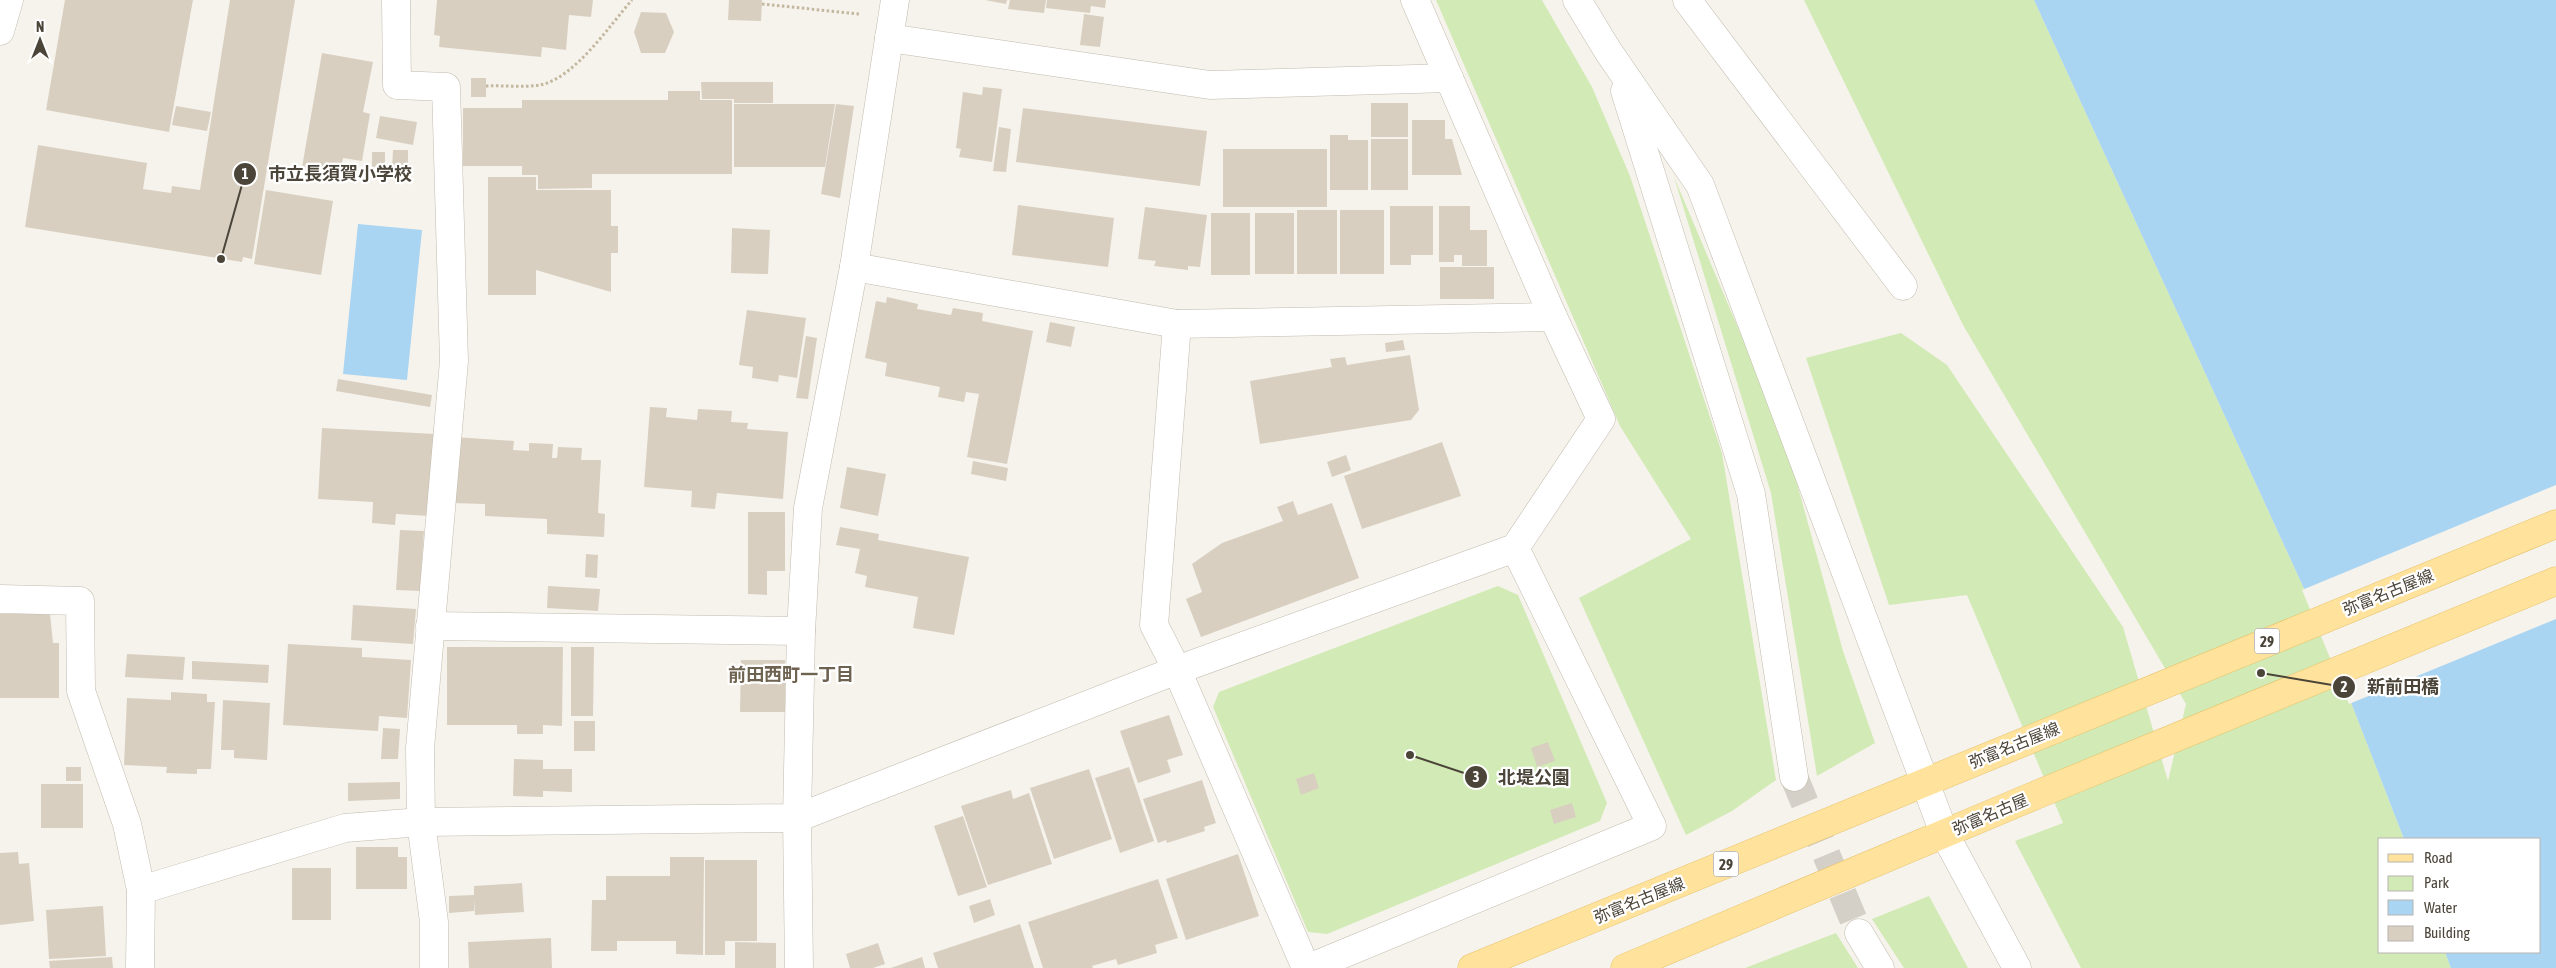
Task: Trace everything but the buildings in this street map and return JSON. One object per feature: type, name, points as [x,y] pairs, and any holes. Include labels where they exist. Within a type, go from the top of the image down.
[{"type":"main road","name":"弥富名古屋線","points":[[1472,968],[2556,524]]},
{"type":"main road","name":"弥富名古屋","points":[[1944,833],[2556,582]]},
{"type":"main road","points":[[1625,968],[1944,833]]},
{"type":"street","points":[[0,31],[9,0]]},
{"type":"street","points":[[396,0],[397,85],[446,86],[454,360],[420,748],[421,822],[434,922],[434,968]]},
{"type":"street","points":[[141,890],[345,828],[421,822],[797,818],[1177,670],[1515,548],[1601,419],[1553,317],[1415,0]]},
{"type":"street","points":[[1577,0],[1612,57],[1700,185],[1944,833],[2016,968]]},
{"type":"street","points":[[1600,0],[1612,57],[1751,494],[1794,777]]},
{"type":"street","points":[[1687,0],[1903,286]]},
{"type":"street","points":[[799,968],[797,818],[801,631],[808,508],[854,267],[892,19],[1210,84],[1449,78]]},
{"type":"street","points":[[854,267],[1177,324],[1553,317]]},
{"type":"street","points":[[1177,324],[1154,625],[1177,670],[1307,968],[1652,826],[1515,548]]},
{"type":"street","points":[[0,599],[80,601],[82,692],[127,824],[141,890],[140,968]]},
{"type":"street","points":[[430,626],[801,631]]},
{"type":"street","points":[[1858,933],[1880,968]]},
{"type":"path","points":[[486,86],[540,84],[560,77],[573,67],[632,0]]},
{"type":"path","points":[[762,4],[892,19]]},
{"type":"green space","points":[[1436,0],[1542,0],[1592,87],[1630,176],[1722,453],[1776,780],[1732,811],[1686,835],[1579,598],[1691,539],[1620,426]]},
{"type":"green space","points":[[1804,0],[2034,0],[2323,630],[2404,838],[2378,838],[2378,953],[2445,953],[2451,968],[2081,968],[2015,841],[2063,823],[1967,595],[1889,605],[1806,358],[1901,333],[1947,365],[2123,627],[2168,781],[2186,704],[1963,325]]},
{"type":"green space","points":[[1674,177],[1784,436],[1843,651],[1875,743],[1817,776],[1771,493]]},
{"type":"green space","points":[[1498,586],[1518,595],[1607,803],[1600,821],[1327,934],[1308,932],[1213,707],[1219,692]]},
{"type":"green space","points":[[1929,896],[1968,968],[1904,968],[1872,919]]},
{"type":"green space","points":[[1836,933],[1858,968],[1745,968]]},
{"type":"water","points":[[2034,0],[2556,0],[2556,968],[2451,968],[2445,953],[2541,953],[2541,838],[2404,838],[2323,630]]},
{"type":"water","points":[[358,224],[422,230],[407,380],[343,374]]},
{"type":"pier","points":[[2556,485],[2556,619],[2349,704],[2302,590]]},
{"type":"tunnel","points":[[1794,777],[1859,933]]},
{"type":"place","name":"市立長須賀小学校","points":[[221,259]]},
{"type":"place","name":"新前田橋","points":[[2261,673]]},
{"type":"place","name":"北堤公園","points":[[1410,755]]},
{"type":"district","name":"前田西町一丁目","points":[[791,674]]}]
